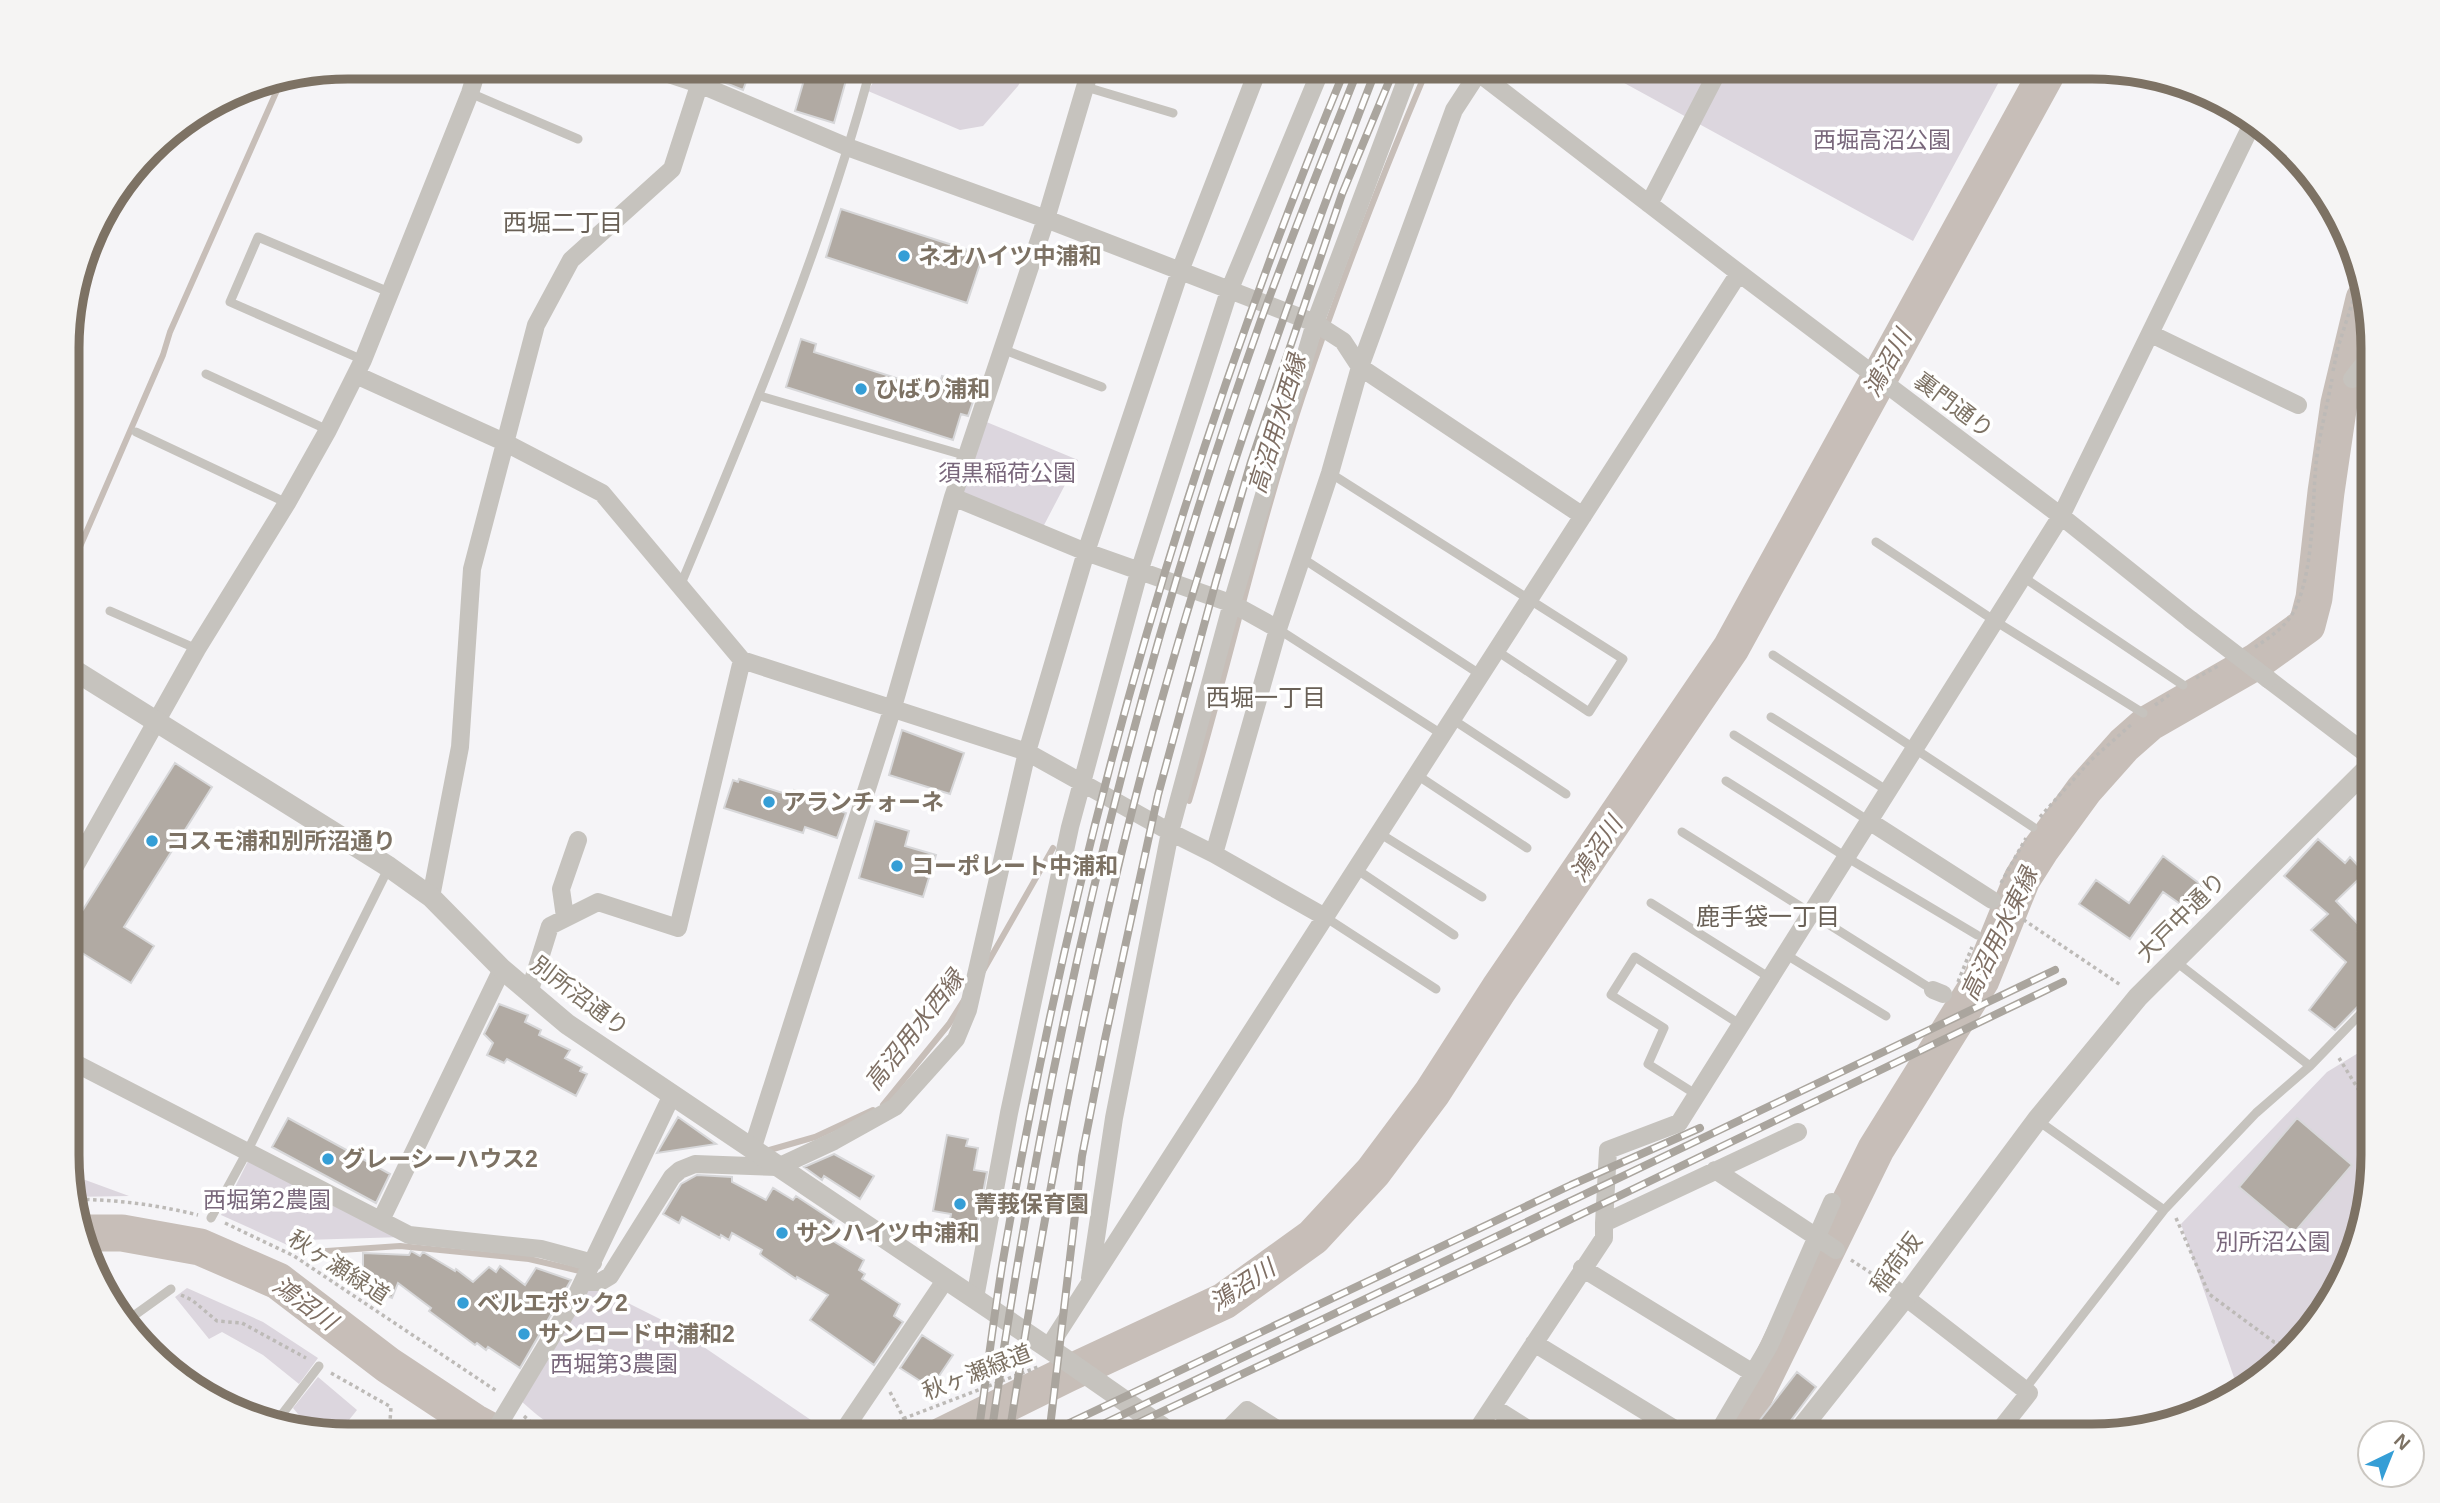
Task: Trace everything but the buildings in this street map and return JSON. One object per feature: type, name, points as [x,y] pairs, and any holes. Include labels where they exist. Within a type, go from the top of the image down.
[{"type":"street","points":[[79,859],[197,649],[287,503],[328,430],[359,368],[474,79]]},
{"type":"street","points":[[685,79],[849,148],[1046,219],[1318,324],[1343,341],[1360,367],[1583,516]]},
{"type":"street","points":[[431,897],[460,747],[472,569],[536,325],[571,260],[672,169],[701,79]]},
{"type":"street","points":[[761,1156],[953,497],[1046,219],[1088,79]]},
{"type":"street","points":[[79,1065],[409,1235],[541,1249],[600,1282],[610,1276],[672,1177],[680,1170],[695,1164],[761,1156],[834,1141],[895,1107],[956,1039],[968,1010],[1027,752],[1086,552],[1180,271],[1254,79]]},
{"type":"street","points":[[975,1298],[1009,1113],[1070,827],[1139,572],[1229,291],[1317,79]]},
{"type":"street","points":[[1089,1284],[1114,1118],[1170,832],[1233,603],[1318,324],[1406,79]]},
{"type":"street","points":[[1214,854],[1278,629],[1330,474],[1360,367],[1454,110],[1472,79]]},
{"type":"street","name":"裏門通り","points":[[1492,79],[1739,274],[2061,516],[2361,751]]},
{"type":"street","points":[[1649,204],[1713,79]]},
{"type":"street","points":[[1482,1424],[1604,1238],[1608,1150],[1679,1123],[2061,516],[2249,129]]},
{"type":"street","points":[[1059,1355],[1089,1284],[1739,274]]},
{"type":"street","points":[[2151,334],[2298,405]]},
{"type":"street","points":[[2352,379],[2361,367]]},
{"type":"street","points":[[359,368],[603,493],[742,660],[1027,752],[1325,917]]},
{"type":"street","points":[[953,497],[1086,552],[1233,603],[1278,629]]},
{"type":"street","points":[[529,993],[550,926],[598,902],[678,928],[742,660]]},
{"type":"street","name":"別所沼通り","points":[[79,673],[388,867],[431,897],[502,969],[567,1024],[1157,1424]]},
{"type":"street","name":"大戸中通り","points":[[2037,1119],[2138,997],[2361,772]]},
{"type":"street","points":[[1869,821],[1992,900]]},
{"type":"street","points":[[565,917],[561,889],[578,840]]},
{"type":"street","points":[[381,1220],[502,969]]},
{"type":"street","points":[[499,1424],[588,1273],[672,1094]]},
{"type":"street","name":"稲荷坂","points":[[1805,1424],[1906,1296],[2037,1119]]},
{"type":"street","points":[[1604,1223],[1798,1132]]},
{"type":"street","points":[[1715,1170],[1825,1242]]},
{"type":"street","points":[[1723,1424],[1825,1242],[1832,1202]]},
{"type":"street","points":[[1582,1268],[1753,1373]]},
{"type":"street","points":[[848,1424],[946,1279]]},
{"type":"street","points":[[1887,1283],[2029,1393],[2004,1424]]},
{"type":"street","points":[[1534,1343],[1666,1424]]},
{"type":"street","points":[[1493,1407],[1520,1424]]},
{"type":"street","points":[[1233,1424],[1247,1410],[1269,1424]]},
{"type":"lane","points":[[681,584],[760,396],[849,148],[868,79]]},
{"type":"lane","points":[[1086,87],[1173,113]]},
{"type":"lane","points":[[470,93],[578,139]]},
{"type":"lane","points":[[359,368],[229,302],[258,237],[389,292]]},
{"type":"lane","points":[[1002,349],[1102,387]]},
{"type":"lane","points":[[206,374],[328,430]]},
{"type":"lane","points":[[760,396],[967,456]]},
{"type":"lane","points":[[136,432],[287,503]]},
{"type":"lane","points":[[1330,474],[1623,659],[1589,712],[1496,651]]},
{"type":"lane","points":[[1877,542],[1995,621],[2143,713]]},
{"type":"lane","points":[[1302,558],[1481,675]]},
{"type":"lane","points":[[2022,577],[2183,685]]},
{"type":"lane","points":[[110,611],[197,649]]},
{"type":"lane","points":[[1278,629],[1443,735]]},
{"type":"lane","points":[[1773,655],[2033,827]]},
{"type":"lane","points":[[1771,717],[1888,791]]},
{"type":"lane","points":[[1452,719],[1566,794]]},
{"type":"lane","points":[[1734,735],[1869,821]]},
{"type":"lane","points":[[1417,775],[1527,848]]},
{"type":"lane","points":[[1727,781],[1977,936]]},
{"type":"lane","points":[[1682,832],[1938,992]]},
{"type":"lane","points":[[1379,833],[1482,897]]},
{"type":"lane","points":[[211,1218],[247,1152],[388,867]]},
{"type":"lane","points":[[1356,869],[1454,935]]},
{"type":"lane","points":[[1651,903],[1770,978]]},
{"type":"lane","points":[[1325,917],[1436,989]]},
{"type":"lane","points":[[1785,954],[1886,1016]]},
{"type":"lane","points":[[1697,1095],[1648,1064],[1664,1028],[1611,995],[1617,985],[1635,957],[1741,1025]]},
{"type":"lane","points":[[2175,961],[2310,1066]]},
{"type":"lane","points":[[2025,1389],[2167,1207],[2256,1113],[2310,1066],[2361,1014]]},
{"type":"lane","points":[[2037,1119],[2167,1207]]},
{"type":"lane","points":[[132,1317],[171,1289]]},
{"type":"lane","points":[[281,1416],[319,1366]]},
{"type":"path","points":[[2251,649],[2272,636],[2287,622],[2296,607],[2305,578],[2317,460],[2338,347],[2355,291]]},
{"type":"path","points":[[2011,912],[2138,997]]},
{"type":"path","points":[[2331,1046],[2361,1094]]},
{"type":"path","points":[[2358,1169],[2361,1166]]},
{"type":"path","name":"秋ヶ瀬緑道","points":[[83,1199],[154,1204],[211,1218],[244,1230],[294,1256],[473,1377],[492,1387],[532,1424]]},
{"type":"path","points":[[2167,1207],[2209,1294],[2274,1342],[2283,1344]]},
{"type":"path","points":[[1825,1242],[1887,1283]]},
{"type":"path","points":[[171,1289],[192,1300],[217,1321],[242,1323],[391,1406],[390,1424]]},
{"type":"path","name":"秋ヶ瀬緑道","points":[[894,1424],[1059,1355]]},
{"type":"path","name":"秋ヶ瀬緑道","points":[[881,1375],[908,1424]]},
{"type":"green space","points":[[875,79],[1022,79],[983,126],[960,130],[868,91]]},
{"type":"green space","name":"西堀高沼公園","points":[[1617,79],[2001,79],[1913,241]]},
{"type":"green space","name":"須黒稲荷公園","points":[[984,421],[1078,460],[1043,527],[953,497]]},
{"type":"green space","name":"別所沼公園","points":[[2361,1051],[2361,1173],[2352,1225],[2341,1258],[2306,1319],[2270,1357],[2236,1383],[2181,1224],[2327,1072]]},
{"type":"green space","name":"西堀第2農園","points":[[248,1161],[403,1237],[304,1240],[303,1252],[221,1215]]},
{"type":"green space","points":[[80,1178],[129,1196],[82,1197]]},
{"type":"green space","points":[[187,1288],[263,1322],[318,1358],[299,1384],[263,1355],[222,1332],[209,1339],[175,1297]]},
{"type":"green space","name":"西堀第3農園","points":[[586,1290],[602,1290],[670,1324],[817,1424],[551,1424],[520,1400]]},
{"type":"green space","points":[[318,1377],[357,1410],[346,1424],[330,1424],[303,1420],[293,1408]]},
{"type":"waterway","name":"高沼用水西縁","points":[[1189,801],[1271,498],[1302,398],[1362,231],[1423,79]]},
{"type":"waterway","name":"鴻沼川","points":[[965,1424],[1224,1301],[1313,1237],[1373,1172],[1432,1093],[1499,989],[1731,648],[2043,79]]},
{"type":"waterway","points":[[79,549],[163,355],[170,332],[278,88]]},
{"type":"waterway","name":"高沼用水東縁","points":[[1741,1424],[1876,1149],[1981,980],[2022,879],[2041,849],[2084,790],[2124,745],[2149,723],[2257,661],[2307,625],[2314,598],[2339,403],[2360,318]]},
{"type":"waterway","name":"高沼用水西縁","points":[[983,971],[1053,848]]},
{"type":"waterway","name":"高沼用水西縁","points":[[883,1105],[949,1024],[964,1000]]},
{"type":"waterway","name":"高沼用水西縁","points":[[766,1151],[815,1137],[873,1110]]},
{"type":"waterway","name":"鴻沼川","points":[[90,1233],[122,1233],[200,1247],[278,1281],[388,1365],[478,1424]]},
{"type":"waterway","name":"高沼用水西縁","points":[[312,1252],[400,1246],[529,1259],[584,1272]]},
{"type":"railway","points":[[980,1424],[1002,1266],[1030,1113],[1099,808],[1185,507],[1288,212],[1341,79]]},
{"type":"railway","points":[[993,1424],[1038,1153],[1066,1012],[1133,732],[1172,593],[1261,320],[1354,79]]},
{"type":"railway","points":[[1011,1424],[1049,1196],[1080,1036],[1135,799],[1187,613],[1245,429],[1309,247],[1372,79]]},
{"type":"railway","points":[[1050,1424],[1082,1156],[1158,795],[1251,462],[1342,194],[1390,79]]},
{"type":"railway","points":[[1103,1424],[2055,970]]},
{"type":"railway","points":[[1136,1424],[1513,1247],[2063,982]]},
{"type":"railway","points":[[1067,1424],[1571,1185],[1700,1128]]},
{"type":"place","name":"ネオハイツ中浦和","points":[[904,256]]},
{"type":"place","name":"ひばり浦和","points":[[861,389]]},
{"type":"place","name":"アランチォーネ","points":[[769,802]]},
{"type":"place","name":"コスモ浦和別所沼通り","points":[[152,841]]},
{"type":"place","name":"コーポレート中浦和","points":[[897,866]]},
{"type":"place","name":"グレーシーハウス2","points":[[328,1159]]},
{"type":"place","name":"菁莪保育園","points":[[960,1204]]},
{"type":"place","name":"サンハイツ中浦和","points":[[782,1233]]},
{"type":"place","name":"ベルエポック2","points":[[463,1303]]},
{"type":"place","name":"サンロード中浦和2","points":[[524,1334]]},
{"type":"district","name":"西堀二丁目","points":[[563,222]]},
{"type":"district","name":"西堀一丁目","points":[[1266,697]]},
{"type":"district","name":"鹿手袋一丁目","points":[[1768,916]]}]
